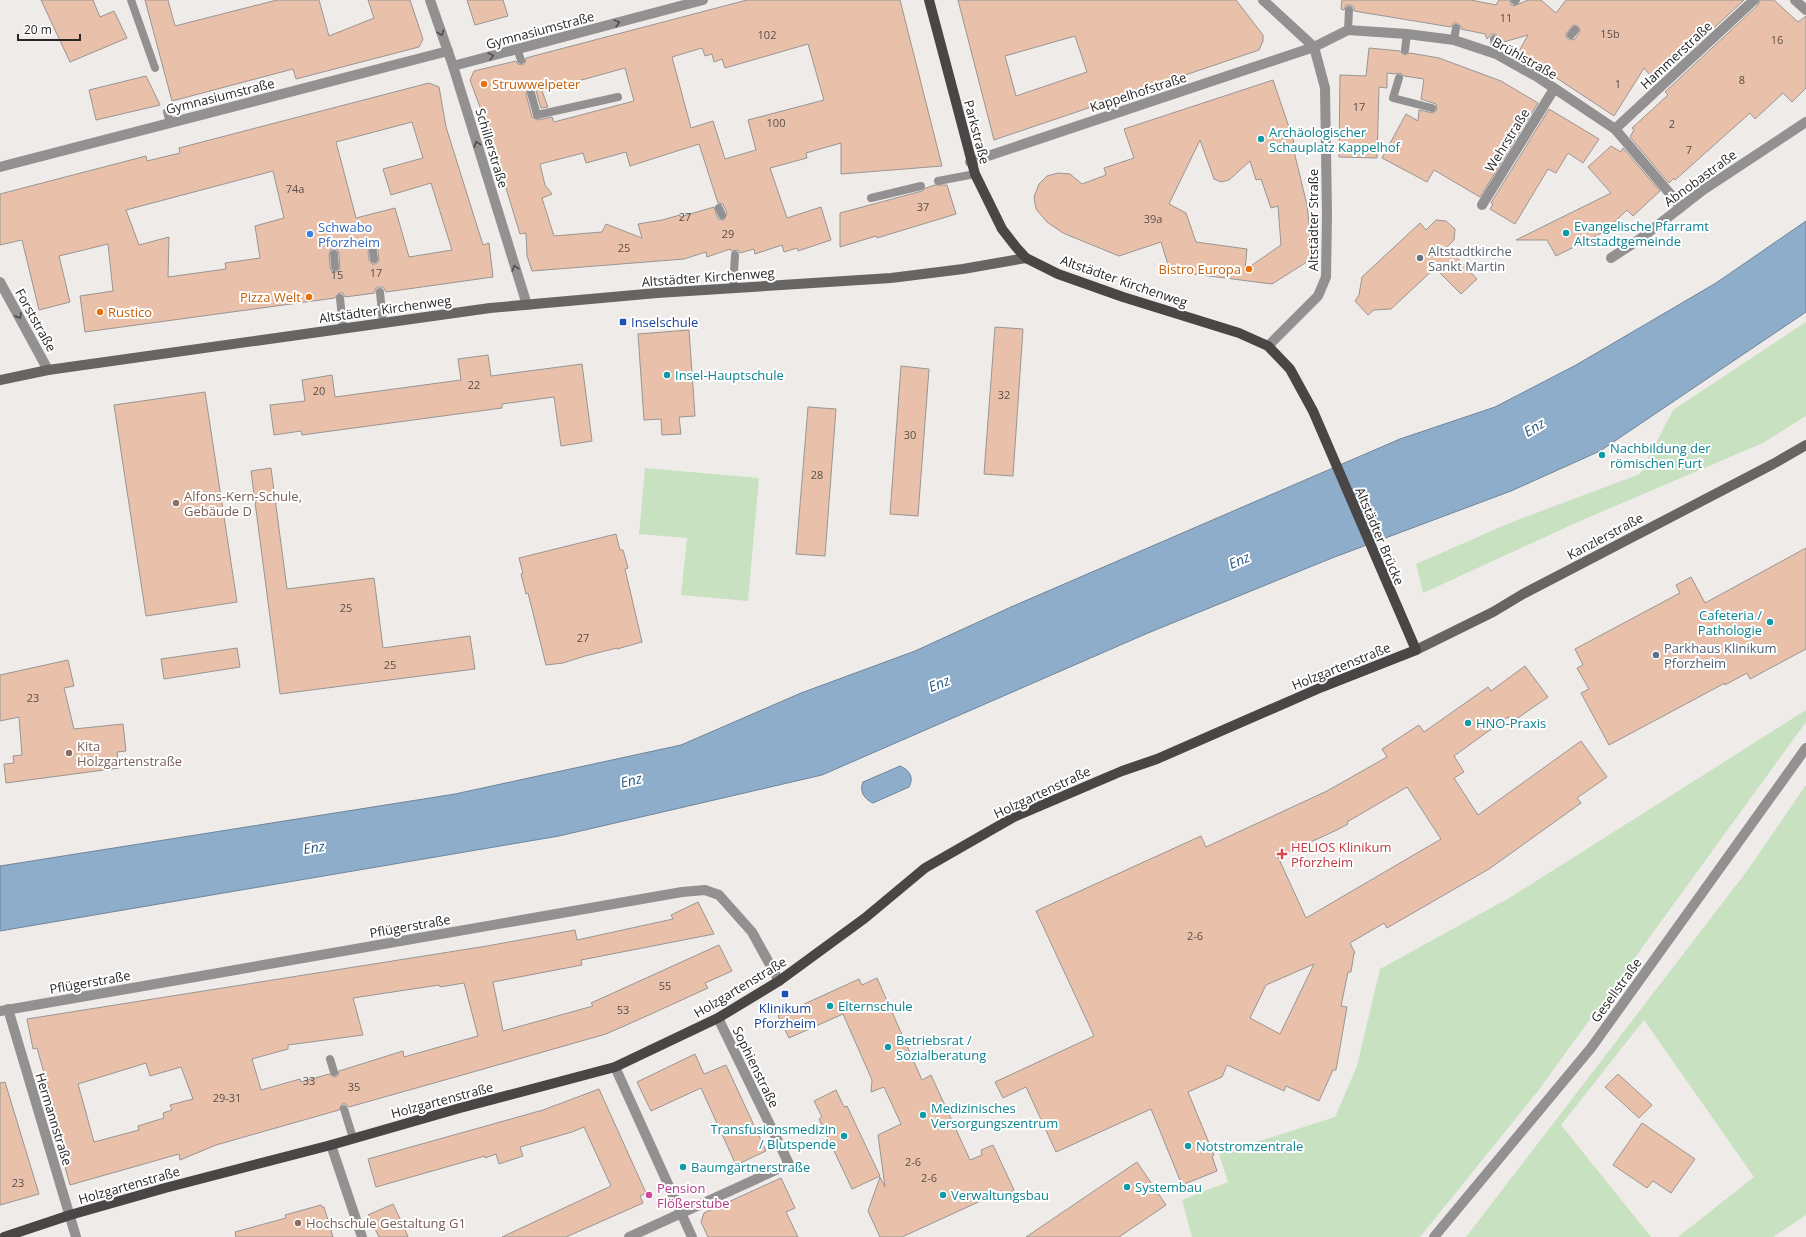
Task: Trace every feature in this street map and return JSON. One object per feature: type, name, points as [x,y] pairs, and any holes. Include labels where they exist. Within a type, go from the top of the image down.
[{"type":"main road","name":"Parkstraße","points":[[930,0],[970,162],[1002,229],[1026,258]]},
{"type":"main road","name":"Altstädter Kirchenweg","points":[[0,380],[48,370],[460,312],[657,293],[891,278],[963,269],[1026,258],[1058,274],[1089,286],[1239,333],[1268,346],[1290,369],[1314,414],[1335,464]]},
{"type":"main road","name":"Kanzlerstraße","points":[[1416,650],[1493,612],[1523,594],[1773,464],[1806,445]]},
{"type":"main road","name":"Altstädter Brücke","points":[[1335,464],[1416,650]]},
{"type":"main road","name":"Holzgartenstraße","points":[[4,1237],[70,1215],[165,1188],[331,1145],[615,1067],[718,1018],[779,981],[866,918],[925,868],[1014,817],[1122,771],[1157,759],[1322,687],[1416,650]]},
{"type":"street","name":"Schillerstraße","points":[[430,0],[453,66],[527,306]]},
{"type":"street","name":"Gymnasiumstraße","points":[[453,66],[703,0]]},
{"type":"street","points":[[1263,0],[1314,47],[1348,30]]},
{"type":"street","name":"Hammerstraße","points":[[1615,129],[1754,0]]},
{"type":"street","points":[[1795,0],[1806,10]]},
{"type":"street","name":"Brühlstraße","points":[[1348,30],[1407,34],[1454,40],[1496,54],[1541,74],[1554,89],[1615,129],[1677,202],[1680,208]]},
{"type":"street","name":"Kappelhofstraße","points":[[970,162],[1314,47]]},
{"type":"street","name":"Altstädter Straße","points":[[1268,346],[1318,296],[1326,277],[1325,88],[1314,47]]},
{"type":"street","name":"Gymnasiumstraße","points":[[0,167],[448,51]]},
{"type":"street","name":"Wehrstraße","points":[[1482,205],[1554,89]]},
{"type":"street","name":"Abnobastraße","points":[[1611,258],[1640,239],[1730,170],[1806,122]]},
{"type":"street","name":"Forststraße","points":[[0,282],[48,370]]},
{"type":"street","name":"Gesellstraße","points":[[1434,1237],[1591,1048],[1806,748]]},
{"type":"street","name":"Pflügerstraße","points":[[4,1010],[674,894],[706,890],[719,895],[752,932],[779,981]]},
{"type":"street","name":"Hermannstraße","points":[[4,1010],[76,1237]]},
{"type":"street","name":"Sophienstraße","points":[[629,1237],[789,1164],[718,1018]]},
{"type":"street","points":[[615,1067],[692,1237]]},
{"type":"street","points":[[331,1145],[362,1237]]},
{"type":"lane","points":[[131,0],[155,68]]},
{"type":"lane","points":[[1348,30],[1349,10]]},
{"type":"lane","points":[[1454,40],[1456,28]]},
{"type":"lane","points":[[1405,50],[1407,34]]},
{"type":"lane","points":[[1494,39],[1496,54]]},
{"type":"lane","points":[[517,49],[521,60]]},
{"type":"lane","points":[[1399,78],[1394,98],[1432,108]]},
{"type":"lane","points":[[531,94],[537,115],[618,96]]},
{"type":"lane","points":[[167,112],[170,122]]},
{"type":"lane","points":[[938,181],[975,174]]},
{"type":"lane","points":[[871,198],[921,186]]},
{"type":"lane","points":[[334,254],[335,267]]},
{"type":"lane","points":[[733,288],[735,255]]},
{"type":"lane","points":[[380,292],[383,323]]},
{"type":"lane","points":[[340,298],[343,328]]},
{"type":"lane","points":[[330,1059],[334,1072]]},
{"type":"lane","points":[[344,1108],[353,1138]]},
{"type":"green space","points":[[1806,322],[1806,416],[1763,443],[1580,521],[1423,593],[1416,564],[1512,522],[1640,474],[1673,410]]},
{"type":"green space","points":[[645,468],[759,478],[748,601],[681,595],[687,538],[639,534]]},
{"type":"green space","points":[[1806,710],[1806,722],[1538,1091],[1420,1237],[1192,1237],[1182,1200],[1228,1182],[1219,1154],[1335,1117],[1357,1066],[1380,969],[1511,897]]},
{"type":"green space","points":[[1806,785],[1806,1215],[1773,1237],[1678,1237],[1754,1177],[1644,1020],[1561,1125],[1651,1237],[1466,1237],[1747,871]]},
{"type":"water","name":"Enz","points":[[1806,221],[1806,312],[1600,451],[1511,491],[1332,558],[1148,633],[822,775],[559,836],[0,931],[0,866],[455,794],[681,745],[801,693],[915,651],[1011,607],[1400,439],[1495,407],[1576,365],[1716,283]]},
{"type":"water","points":[[900,766],[909,772],[911,780],[909,787],[873,803],[865,797],[862,792],[863,782]]},
{"type":"building","points":[[41,0],[93,0],[100,17],[114,11],[127,38],[70,62]]},
{"type":"building","points":[[145,0],[168,0],[175,26],[277,0],[319,0],[329,36],[374,18],[368,0],[410,0],[423,39],[419,47],[296,79],[293,69],[172,101]]},
{"type":"building","points":[[467,0],[503,0],[508,16],[475,25]]},
{"type":"building","points":[[747,0],[900,0],[942,166],[841,174],[841,143],[806,153],[807,158],[770,168],[787,218],[821,207],[831,240],[798,251],[797,248],[784,252],[782,245],[755,254],[754,249],[740,253],[738,250],[731,251],[730,249],[707,257],[706,252],[684,259],[532,271],[527,256],[526,233],[520,234],[487,126],[470,80],[474,71],[516,61],[518,64],[522,65],[525,63],[526,58]],"holes":[[[808,44],[824,100],[748,120],[756,150],[725,159],[713,121],[691,128],[672,57],[702,48],[705,56],[712,54],[714,62],[722,59],[725,68]],[[625,68],[634,101],[554,122],[552,117],[538,120],[532,117],[526,94],[529,88],[533,88],[536,91],[541,108],[548,107],[542,91]],[[699,144],[718,203],[723,204],[727,213],[724,220],[718,219],[714,207],[680,217],[680,215],[638,224],[642,238],[606,224],[602,232],[554,236],[542,198],[552,194],[545,185],[540,164],[583,153],[586,163],[626,152],[630,166]]]},
{"type":"building","points":[[958,0],[1236,0],[1263,35],[1263,41],[1259,50],[994,140]],"holes":[[[1075,36],[1087,72],[1016,96],[1005,56]]]},
{"type":"building","points":[[1342,0],[1471,0],[1496,5],[1499,0],[1510,0],[1511,5],[1514,6],[1528,0],[1541,0],[1556,13],[1566,0],[1744,0],[1656,82],[1644,68],[1614,116],[1549,73],[1547,66],[1544,65],[1539,67],[1518,53],[1528,35],[1500,43],[1496,34],[1491,34],[1487,39],[1485,34],[1461,29],[1461,26],[1457,23],[1454,23],[1451,27],[1354,11],[1354,7],[1350,5],[1346,5],[1344,10],[1341,9]],"holes":[[[1573,25],[1578,26],[1580,31],[1575,39],[1570,40],[1566,37],[1566,34]]]},
{"type":"building","points":[[1760,0],[1774,0],[1798,22],[1806,16],[1806,88],[1792,102],[1783,93],[1755,119],[1750,113],[1675,180],[1674,178],[1669,183],[1630,137],[1634,130],[1632,128],[1668,95],[1665,92],[1758,5]]},
{"type":"building","points":[[1369,48],[1400,51],[1404,55],[1410,53],[1439,58],[1501,81],[1538,103],[1480,197],[1434,170],[1427,182],[1382,158],[1406,114],[1418,121],[1419,110],[1433,113],[1437,110],[1436,104],[1421,99],[1424,79],[1404,76],[1400,73],[1387,73],[1387,88],[1379,87],[1377,158],[1339,157],[1340,75],[1366,76]]},
{"type":"building","points":[[146,76],[160,105],[96,120],[89,90]]},
{"type":"building","points":[[1273,80],[1294,142],[1292,143],[1307,205],[1313,258],[1272,284],[1170,271],[1161,242],[1119,256],[1063,233],[1047,222],[1036,209],[1034,197],[1039,184],[1047,176],[1058,173],[1070,174],[1082,184],[1106,175],[1104,168],[1134,158],[1124,129]],"holes":[[[1200,140],[1214,179],[1221,182],[1229,180],[1250,161],[1256,180],[1261,179],[1271,208],[1278,206],[1281,245],[1245,270],[1247,249],[1196,242],[1186,213],[1169,204]]]},
{"type":"building","points":[[429,83],[439,87],[446,127],[483,245],[489,243],[493,277],[386,292],[383,287],[379,287],[375,289],[375,293],[345,297],[343,293],[339,293],[335,298],[85,332],[80,296],[113,291],[108,244],[59,256],[70,302],[39,310],[22,240],[0,245],[0,194],[146,156],[147,161],[180,153],[179,148]],"holes":[[[412,122],[423,158],[383,169],[391,195],[431,183],[452,250],[409,257],[395,208],[356,218],[336,142]],[[273,171],[284,218],[255,226],[260,258],[225,263],[226,269],[168,277],[169,237],[139,245],[126,210]],[[370,247],[375,247],[378,251],[379,261],[372,264],[369,260],[368,252]],[[331,249],[337,249],[339,254],[340,269],[336,272],[332,272],[330,267],[329,254]]]},
{"type":"building","points":[[1549,109],[1599,139],[1583,163],[1568,153],[1556,173],[1548,169],[1515,224],[1490,209],[1493,204],[1491,203]]},
{"type":"building","points":[[1611,146],[1621,152],[1623,148],[1660,191],[1633,216],[1627,210],[1604,232],[1556,256],[1547,240],[1516,240],[1611,193],[1588,167]]},
{"type":"building","points":[[935,185],[947,185],[956,214],[877,238],[876,236],[840,247],[840,213],[922,191]]},
{"type":"building","name":"Altstadtkirche Sankt Martin","points":[[1436,220],[1446,221],[1455,229],[1454,240],[1447,247],[1477,279],[1461,294],[1435,268],[1391,309],[1374,310],[1368,315],[1355,301],[1359,295],[1362,277],[1420,223],[1426,230]]},
{"type":"building","points":[[995,327],[1023,329],[1013,476],[984,474]]},
{"type":"building","name":"Insel-Hauptschule","points":[[689,330],[695,416],[679,417],[681,434],[662,435],[661,419],[644,420],[638,334]]},
{"type":"building","points":[[488,355],[491,376],[582,364],[592,441],[561,446],[554,397],[502,404],[502,408],[302,435],[301,431],[274,435],[270,405],[305,401],[302,380],[332,375],[335,397],[461,380],[458,359]]},
{"type":"building","points":[[901,366],[929,369],[918,516],[890,514]]},
{"type":"building","name":"Alfons-Kern-Schule, Gebäude D","points":[[205,392],[237,602],[146,616],[114,405]]},
{"type":"building","points":[[808,407],[836,409],[825,556],[796,554]]},
{"type":"building","points":[[271,468],[287,589],[374,578],[383,648],[470,636],[475,669],[280,694],[251,471]]},
{"type":"building","points":[[616,534],[620,550],[623,550],[628,568],[625,569],[642,642],[563,663],[546,665],[528,593],[526,594],[519,558]]},
{"type":"building","name":"Parkhaus Klinikum Pforzheim","points":[[1806,548],[1806,649],[1750,679],[1747,673],[1725,685],[1725,683],[1609,745],[1581,693],[1589,689],[1577,668],[1583,665],[1575,649],[1680,593],[1676,585],[1691,577],[1705,603]]},
{"type":"building","points":[[237,648],[240,667],[164,679],[161,659]]},
{"type":"building","points":[[68,660],[74,686],[64,688],[74,729],[123,724],[126,751],[117,752],[119,768],[6,783],[4,764],[14,763],[13,756],[22,755],[19,717],[0,721],[0,675]]},
{"type":"building","points":[[1525,666],[1548,697],[1512,722],[1508,717],[1454,756],[1464,772],[1454,778],[1478,815],[1581,741],[1607,777],[1577,798],[1581,803],[1489,869],[1387,928],[1384,923],[1350,943],[1355,953],[1351,972],[1348,972],[1341,1006],[1347,1007],[1336,1070],[1333,1070],[1319,1101],[1286,1086],[1284,1091],[1227,1065],[1222,1077],[1188,1092],[1214,1155],[1212,1156],[1217,1171],[1182,1185],[1151,1109],[1056,1152],[1026,1087],[1003,1098],[995,1082],[1094,1036],[1036,911],[1201,836],[1206,847],[1327,791],[1387,757],[1382,749],[1419,725],[1424,732],[1488,687],[1491,691]],"holes":[[[1407,787],[1441,839],[1306,918],[1278,857],[1339,829],[1348,824],[1347,822]],[[1314,964],[1280,1034],[1250,1018],[1266,985]]]},
{"type":"building","points":[[698,902],[714,934],[581,960],[582,965],[493,982],[503,1031],[593,1006],[591,1003],[719,945],[732,971],[705,983],[708,988],[606,1034],[349,1107],[346,1104],[342,1104],[339,1110],[216,1145],[180,1160],[179,1154],[70,1185],[62,1156],[67,1154],[37,1048],[33,1049],[27,1019],[487,946],[575,930],[577,940],[673,919],[671,915]],"holes":[[[464,983],[478,1036],[404,1057],[403,1051],[339,1071],[338,1075],[335,1077],[329,1074],[301,1082],[300,1079],[261,1090],[252,1059],[288,1049],[288,1045],[363,1035],[353,998],[439,985],[440,987]],[[146,1063],[150,1076],[181,1067],[193,1099],[170,1105],[172,1110],[163,1113],[164,1118],[138,1126],[139,1130],[94,1142],[78,1084]]]},
{"type":"building","points":[[877,978],[922,1080],[931,1075],[970,1160],[982,1155],[981,1150],[993,1145],[1014,1190],[999,1197],[998,1193],[902,1237],[880,1237],[868,1211],[880,1177],[885,1187],[878,1135],[901,1124],[884,1087],[871,1092],[872,1080],[843,1014],[789,1038],[778,1016],[859,979],[862,985]]},
{"type":"building","points":[[695,1054],[704,1074],[726,1065],[766,1151],[736,1165],[701,1088],[651,1111],[637,1082]]},
{"type":"building","points":[[1618,1074],[1652,1105],[1639,1118],[1605,1087]]},
{"type":"building","points":[[5,1082],[39,1194],[0,1205],[0,1083]]},
{"type":"building","points":[[599,1089],[646,1193],[640,1196],[643,1203],[566,1237],[502,1237],[611,1186],[584,1127],[520,1147],[523,1156],[499,1164],[496,1154],[485,1158],[485,1156],[376,1187],[368,1159],[543,1110]]},
{"type":"building","name":"Transfusionsmedizin / Blutspende","points":[[836,1090],[844,1107],[847,1106],[880,1176],[852,1189],[819,1119],[822,1117],[814,1101]]},
{"type":"building","points":[[1642,1123],[1695,1159],[1671,1193],[1653,1181],[1647,1188],[1613,1165]]},
{"type":"building","name":"Systembau","points":[[1137,1162],[1166,1205],[1119,1237],[1026,1237]]},
{"type":"building","points":[[781,1178],[795,1208],[786,1212],[798,1237],[708,1237],[701,1222],[704,1213]]},
{"type":"building","points":[[393,1204],[408,1237],[379,1237],[368,1215]]},
{"type":"building","name":"Hochschule Gestaltung G1","points":[[321,1205],[324,1207],[333,1237],[236,1237],[235,1232],[286,1218],[285,1215]]},
{"type":"place","name":"Struwwelpeter","points":[[484,84]]},
{"type":"place","name":"Archäologischer Schauplatz Kappelhof","points":[[1261,139]]},
{"type":"place","name":"Evangelische Pfarramt Altstadtgemeinde","points":[[1566,233]]},
{"type":"place","name":"Schwabo Pforzheim","points":[[310,234]]},
{"type":"place","name":"Altstadtkirche Sankt Martin","points":[[1420,258]]},
{"type":"place","name":"Bistro Europa","points":[[1249,269]]},
{"type":"place","name":"Pizza Welt","points":[[309,297]]},
{"type":"place","name":"Rustico","points":[[100,312]]},
{"type":"place","name":"Inselschule","points":[[623,322]]},
{"type":"place","name":"Insel-Hauptschule","points":[[667,375]]},
{"type":"place","name":"Nachbildung der römischen Furt","points":[[1602,455]]},
{"type":"place","name":"Alfons-Kern-Schule, Gebäude D","points":[[176,503]]},
{"type":"place","name":"Cafeteria / Pathologie","points":[[1770,622]]},
{"type":"place","name":"Parkhaus Klinikum Pforzheim","points":[[1656,655]]},
{"type":"place","name":"HNO-Praxis","points":[[1468,723]]},
{"type":"place","name":"Kita Holzgartenstraße","points":[[69,753]]},
{"type":"place","name":"HELIOS Klinikum Pforzheim","points":[[1282,854]]},
{"type":"place","name":"Klinikum Pforzheim","points":[[785,994]]},
{"type":"place","name":"Elternschule","points":[[830,1006]]},
{"type":"place","name":"Betriebsrat / Sozialberatung","points":[[888,1047]]},
{"type":"place","name":"Medizinisches Versorgungszentrum","points":[[923,1115]]},
{"type":"place","name":"Transfusionsmedizin / Blutspende","points":[[844,1136]]},
{"type":"place","name":"Notstromzentrale","points":[[1188,1146]]},
{"type":"place","name":"Baumgärtnerstraße","points":[[683,1167]]},
{"type":"place","name":"Systembau","points":[[1127,1187]]},
{"type":"place","name":"Pension Flößerstube","points":[[649,1195]]},
{"type":"place","name":"Verwaltungsbau","points":[[943,1195]]},
{"type":"place","name":"Hochschule Gestaltung G1","points":[[298,1223]]}]
